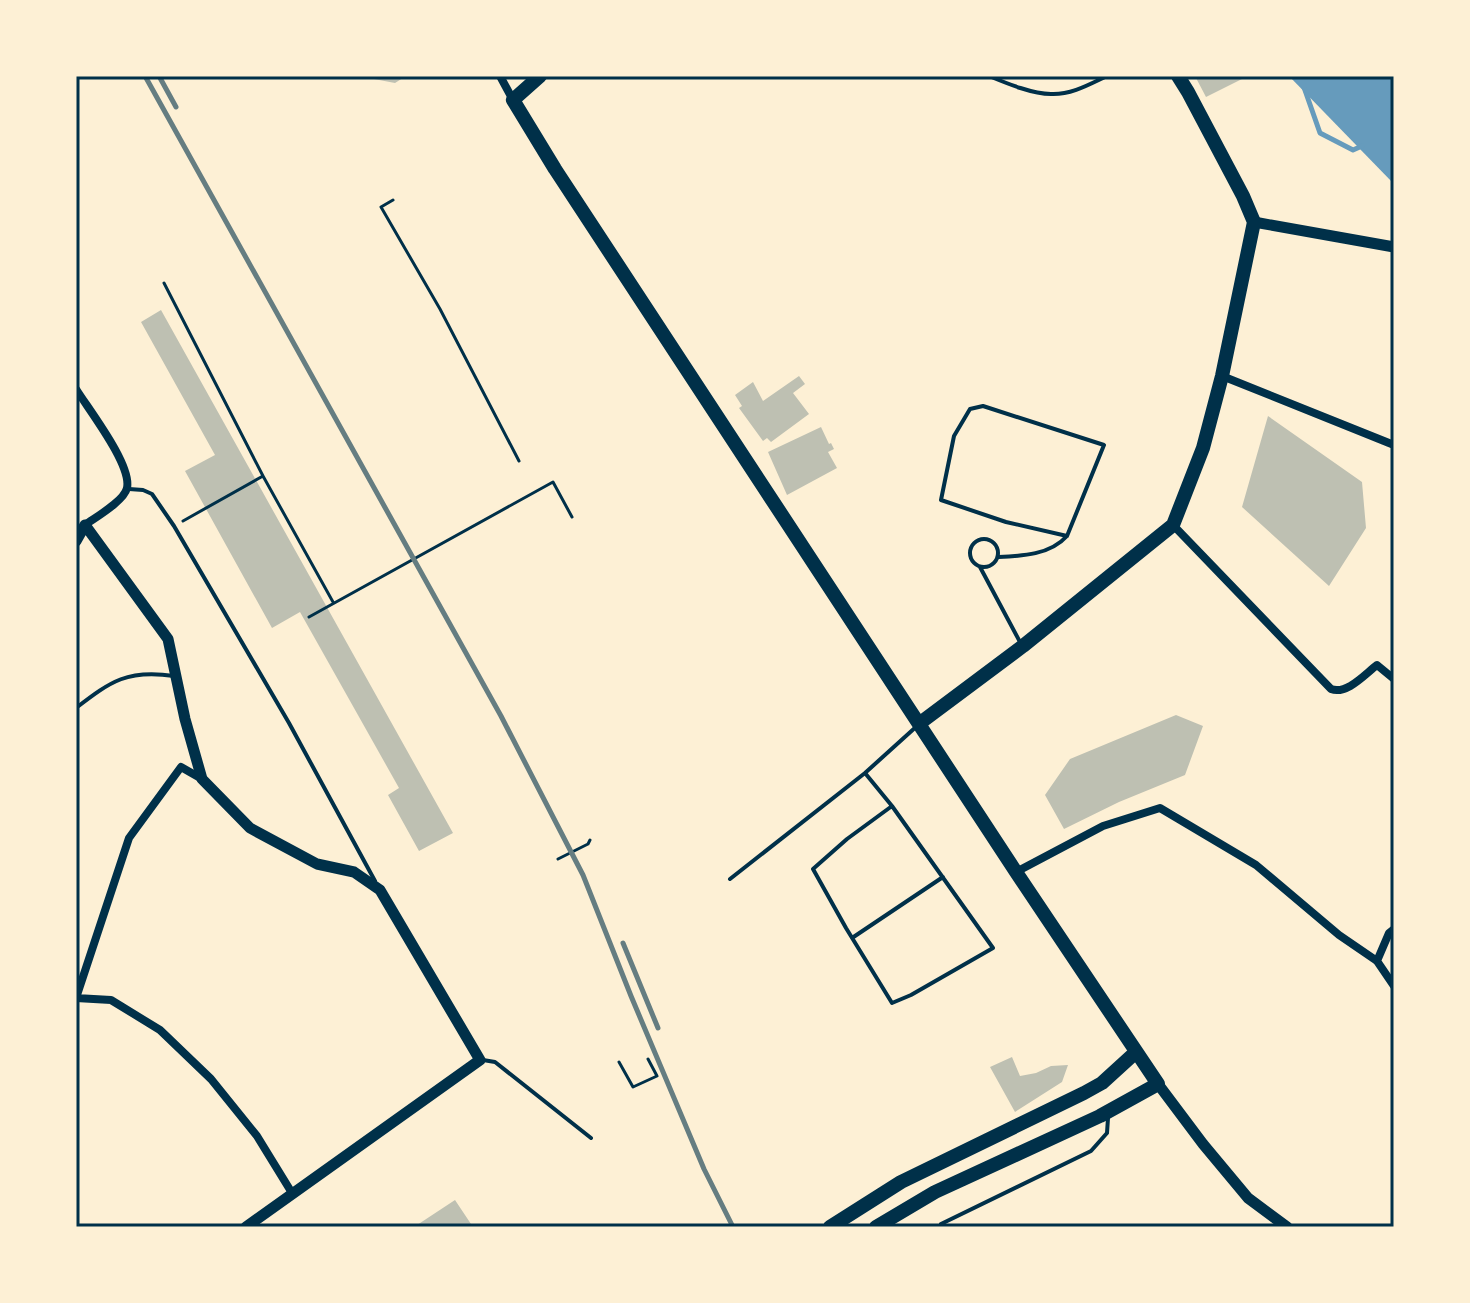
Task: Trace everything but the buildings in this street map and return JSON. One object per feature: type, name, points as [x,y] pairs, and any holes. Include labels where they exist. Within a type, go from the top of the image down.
[{"type":"main road","points":[[540,76],[513,100],[555,169],[1158,1084],[1104,1114],[935,1192],[876,1227]]},
{"type":"main road","points":[[920,723],[1023,646],[1173,525],[1203,448],[1222,376],[1254,222],[1178,76]]},
{"type":"main road","points":[[830,1227],[901,1182],[1102,1083],[1136,1052]]},
{"type":"street","points":[[500,76],[513,100]]},
{"type":"street","points":[[1254,222],[1394,247]]},
{"type":"street","points":[[1222,376],[1394,445]]},
{"type":"street","points":[[76,389],[117,452],[127,489],[121,499],[80,526],[76,541]]},
{"type":"street","points":[[1173,525],[1331,689],[1346,689],[1377,665],[1394,679]]},
{"type":"street","points":[[80,526],[168,639],[202,779]]},
{"type":"street","points":[[246,1227],[480,1060],[380,890],[354,872],[317,864],[250,828],[202,779],[181,767],[129,838],[76,998],[111,1000],[160,1030],[211,1079],[257,1136],[292,1193]]},
{"type":"street","points":[[1016,872],[1103,826],[1160,808],[1256,865],[1339,935],[1377,961],[1394,986]]},
{"type":"street","points":[[1377,961],[1389,933],[1394,929]]},
{"type":"street","points":[[1158,1084],[1248,1198],[1287,1227]]},
{"type":"lane","points":[[989,76],[1015,86],[1052,94],[1083,88],[1107,76]]},
{"type":"lane","points":[[998,557],[1026,556],[1059,545],[1067,536],[1104,445],[983,406],[970,409],[954,436],[941,500],[1006,522],[1067,536]]},
{"type":"lane","points":[[127,489],[152,494],[174,526],[289,723],[380,890]]},
{"type":"lane","points":[[980,567],[991,566],[998,557],[993,542],[977,541],[970,549],[971,560],[980,567],[1023,646]]},
{"type":"lane","points":[[76,708],[117,679],[148,674],[176,677]]},
{"type":"lane","points":[[730,879],[865,773],[920,723]]},
{"type":"lane","points":[[865,773],[892,806],[993,948],[892,1003],[813,869],[892,806]]},
{"type":"lane","points":[[852,938],[943,877]]},
{"type":"lane","points":[[480,1060],[495,1062],[591,1138]]},
{"type":"lane","points":[[943,1227],[941,1224],[1091,1151],[1107,1133],[1104,1114]]},
{"type":"path","points":[[393,200],[381,207],[440,309],[519,461]]},
{"type":"path","points":[[164,283],[263,476],[334,604]]},
{"type":"path","points":[[174,526],[263,476]]},
{"type":"path","points":[[309,617],[553,482],[572,517]]},
{"type":"path","points":[[558,859],[588,844],[590,840]]},
{"type":"path","points":[[619,1062],[633,1087],[657,1076],[648,1059]]},
{"type":"water","points":[[1289,76],[1394,76],[1394,183],[1393,183]]},
{"type":"waterway","points":[[1300,76],[1320,133],[1353,150],[1362,146]]},
{"type":"railway","points":[[145,76],[501,716],[583,875],[704,1169],[733,1227]]},
{"type":"railway","points":[[159,76],[176,107]]},
{"type":"railway","points":[[623,943],[658,1028]]}]
